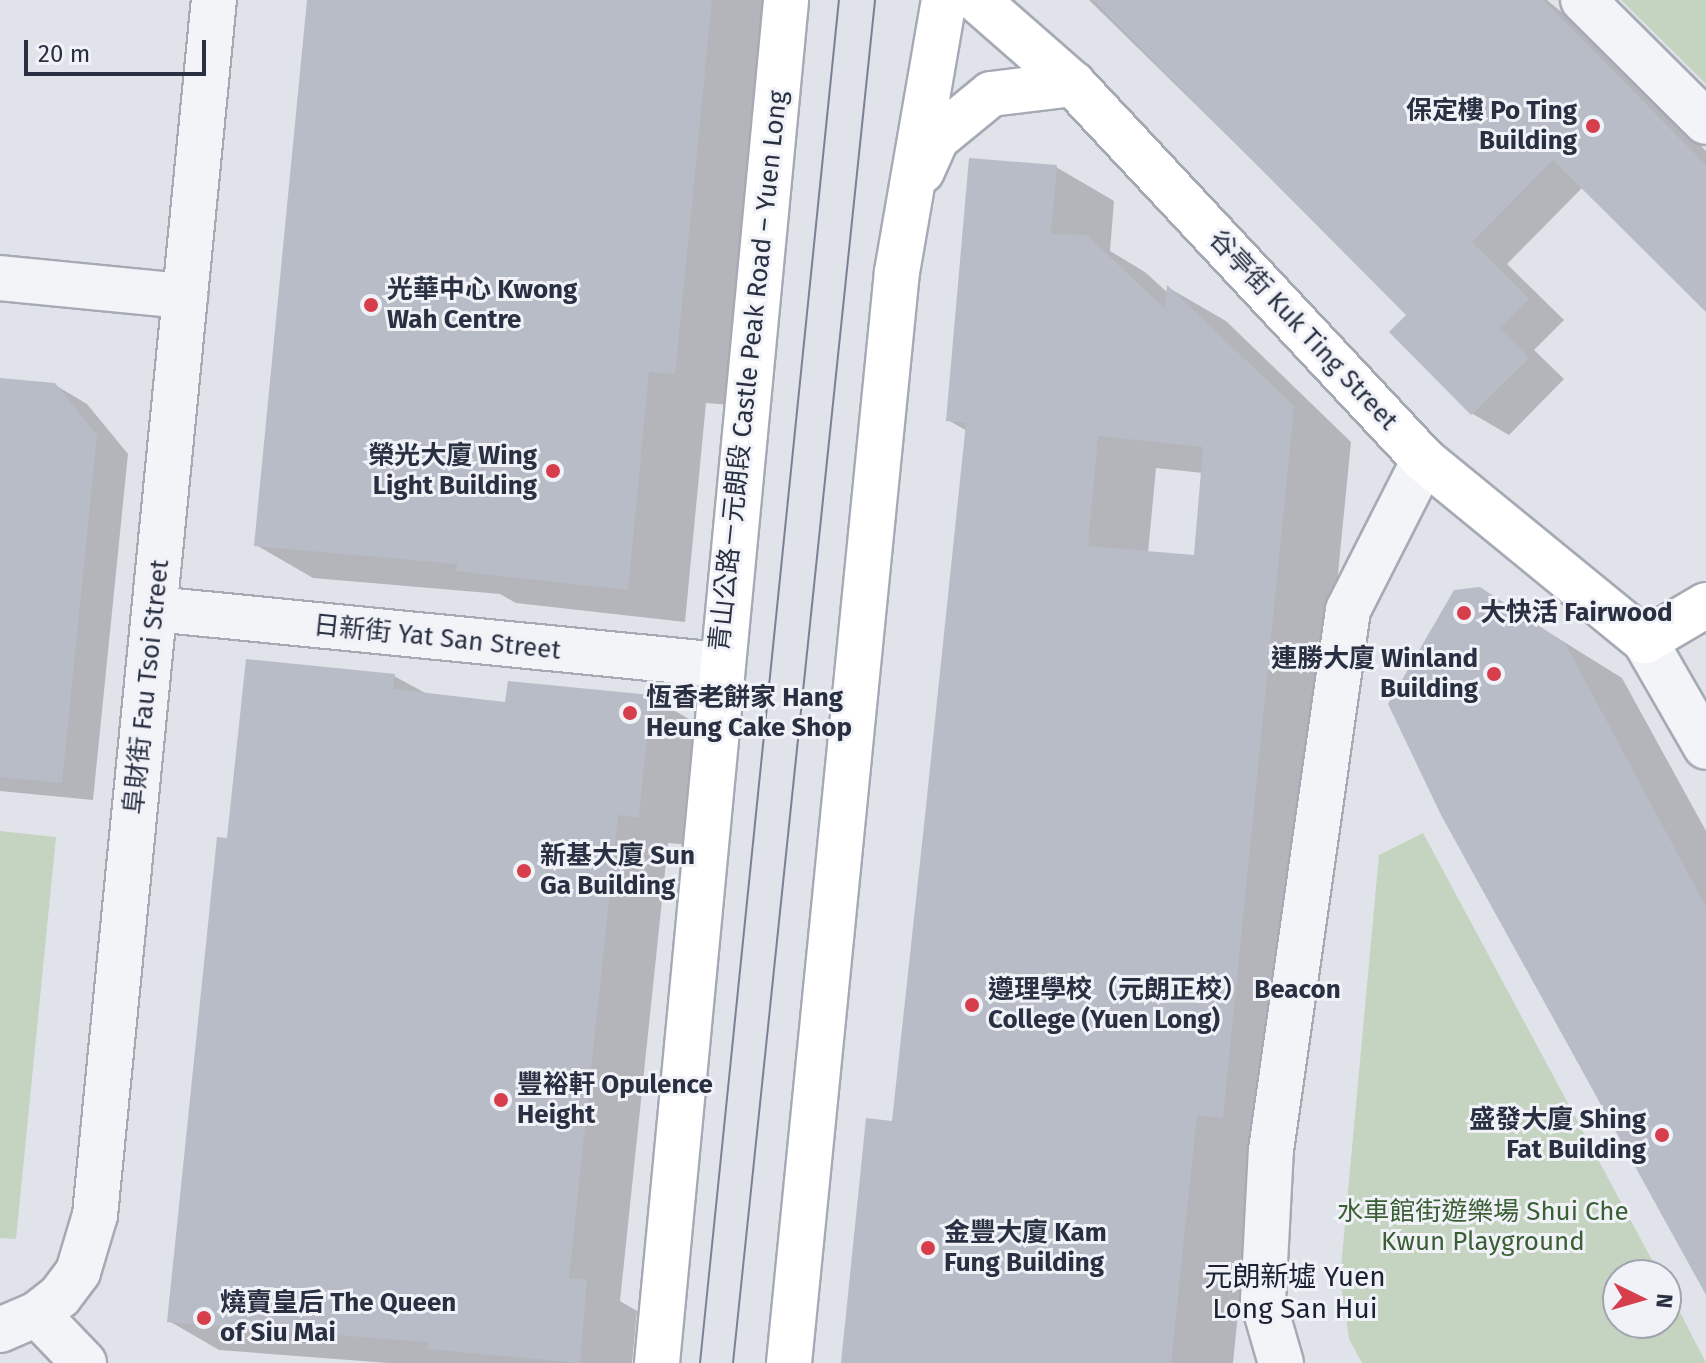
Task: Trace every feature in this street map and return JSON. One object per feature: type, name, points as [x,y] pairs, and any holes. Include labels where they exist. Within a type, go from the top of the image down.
[{"type":"main road","name":"青山公路－元朗段 Castle Peak Road – Yuen Long","points":[[657,1363],[720,665],[786,0]]},
{"type":"main road","points":[[789,1363],[908,202],[944,0]]},
{"type":"main road","name":"谷亭街 Kuk Ting Street","points":[[977,0],[1073,84],[1424,460],[1645,641]]},
{"type":"main road","points":[[908,202],[936,139],[962,113],[991,94],[1073,84]]},
{"type":"main road","points":[[1645,641],[1706,605]]},
{"type":"street","name":"阜財街 Fau Tsoi Street","points":[[19,1322],[78,1272],[95,1215],[214,0]]},
{"type":"street","points":[[1583,0],[1706,122]]},
{"type":"street","points":[[0,278],[185,296]]},
{"type":"street","points":[[1281,1363],[1263,1301],[1271,1150],[1348,610],[1424,460]]},
{"type":"street","name":"日新街 Yat San Street","points":[[155,609],[720,665]]},
{"type":"street","points":[[1645,641],[1706,747]]},
{"type":"street","points":[[19,1322],[84,1363]]},
{"type":"green space","points":[[1621,0],[1706,0],[1706,84]]},
{"type":"green space","points":[[0,831],[56,837],[16,1239],[0,1238]]},
{"type":"green space","name":"水車館街遊樂場 Shui Che Kwun Playground","points":[[1423,833],[1651,1259],[1602,1259],[1602,1339],[1682,1339],[1682,1316],[1706,1363],[1362,1363],[1349,1339],[1340,1278],[1379,855]]},
{"type":"building","points":[[307,0],[712,0],[675,374],[649,372],[628,590],[456,571],[457,564],[254,546]]},
{"type":"building","points":[[1093,0],[1543,0],[1706,165],[1706,312],[1553,160],[1472,242],[1529,299],[1499,328],[1529,358],[1471,415],[1389,332],[1406,315]]},
{"type":"building","points":[[969,158],[1057,165],[1051,234],[1087,235],[1165,309],[1167,285],[1294,406],[1223,1118],[1197,1115],[1171,1363],[841,1363],[866,1118],[892,1121],[966,423],[946,421]],"holes":[[[1098,436],[1203,447],[1194,555],[1088,546]]]},
{"type":"building","points":[[0,378],[55,383],[97,435],[62,783],[0,777]]},
{"type":"building","points":[[1480,587],[1565,643],[1706,907],[1706,1295],[1441,815],[1388,704],[1454,590]]},
{"type":"building","points":[[246,659],[395,674],[393,689],[505,702],[508,681],[651,695],[639,818],[618,815],[569,1278],[587,1280],[580,1363],[427,1349],[428,1342],[167,1322],[217,837],[227,838]]},
{"type":"tram line","points":[[700,1363],[839,0]]},
{"type":"tram line","points":[[733,1363],[875,0]]},
{"type":"place","name":"保定樓 Po Ting Building","points":[[1593,126]]},
{"type":"place","name":"光華中心 Kwong Wah Centre","points":[[371,305]]},
{"type":"place","name":"榮光大廈 Wing Light Building","points":[[553,471]]},
{"type":"place","name":"大快活 Fairwood","points":[[1464,613]]},
{"type":"place","name":"連勝大廈 Winland Building","points":[[1494,674]]},
{"type":"place","name":"恆香老餅家 Hang Heung Cake Shop","points":[[630,713]]},
{"type":"place","name":"新基大廈 Sun Ga Building","points":[[524,871]]},
{"type":"place","name":"遵理學校（元朗正校） Beacon College (Yuen Long)","points":[[972,1005]]},
{"type":"place","name":"豐裕軒 Opulence Height","points":[[501,1100]]},
{"type":"place","name":"盛發大廈 Shing Fat Building","points":[[1662,1135]]},
{"type":"place","name":"金豐大廈 Kam Fung Building","points":[[928,1248]]},
{"type":"place","name":"燒賣皇后 The Queen of Siu Mai","points":[[204,1318]]},
{"type":"district","name":"元朗新墟 Yuen Long San Hui","points":[[1295,1293]]}]
